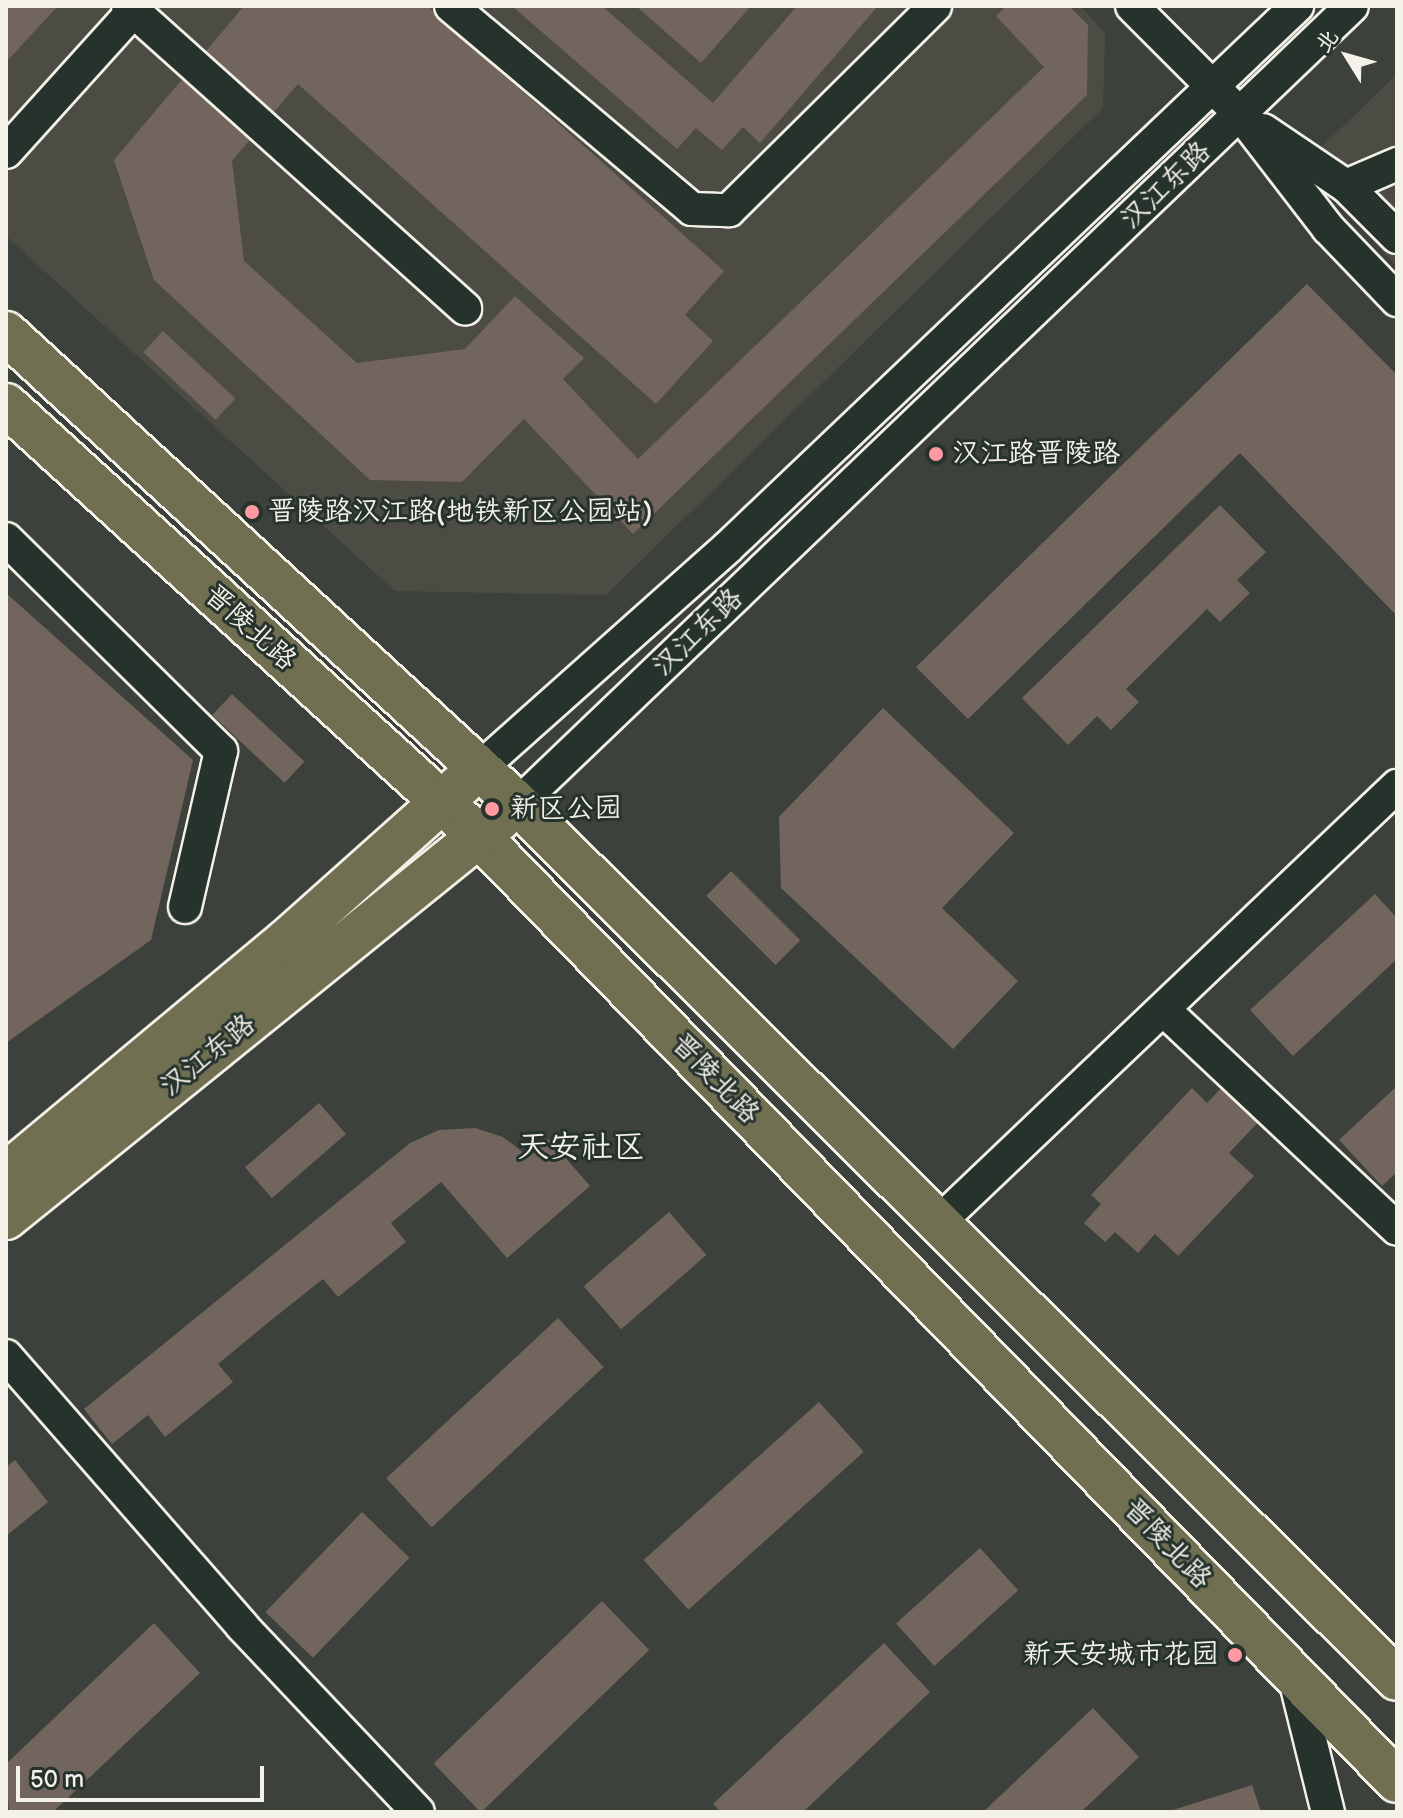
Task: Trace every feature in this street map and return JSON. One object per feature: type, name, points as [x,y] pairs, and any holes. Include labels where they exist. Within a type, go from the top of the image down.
[{"type":"main road","name":"晋陵北路","points":[[6,333],[518,804],[1397,1679]]},
{"type":"main road","name":"晋陵北路","points":[[10,417],[480,837],[1397,1781]]},
{"type":"main road","name":"汉江东路","points":[[6,1174],[286,941],[479,769]]},
{"type":"main road","name":"汉江东路","points":[[6,1218],[518,804]]},
{"type":"street","points":[[451,6],[692,209],[729,210],[935,6]]},
{"type":"street","points":[[1132,6],[1241,115],[1328,228],[1397,300]]},
{"type":"street","name":"汉江东路","points":[[479,769],[727,548],[1297,6]]},
{"type":"street","name":"汉江东路","points":[[518,804],[1352,6]]},
{"type":"street","points":[[6,152],[133,8],[465,308]]},
{"type":"street","points":[[1241,115],[1346,186],[1397,237]]},
{"type":"street","points":[[1346,186],[1397,164]]},
{"type":"street","points":[[6,539],[221,751],[185,907]]},
{"type":"street","points":[[938,1223],[1165,1011],[1397,786]]},
{"type":"street","points":[[1165,1011],[1397,1229]]},
{"type":"street","points":[[6,1356],[242,1626],[418,1812]]},
{"type":"street","points":[[1294,1675],[1328,1812]]},
{"type":"shaded area","points":[[6,6],[1080,6],[1105,33],[1103,108],[606,595],[395,591],[6,236]]},
{"type":"shaded area","points":[[1397,74],[1397,267],[1303,165]]},
{"type":"building","points":[[6,6],[58,6],[6,62]]},
{"type":"building","points":[[244,6],[427,6],[724,271],[685,315],[713,341],[656,404],[298,84],[232,161],[244,261],[357,363],[465,349],[515,296],[584,358],[563,379],[638,459],[1044,67],[996,16],[1006,6],[1069,6],[1088,25],[1087,95],[633,534],[524,419],[462,482],[370,480],[154,280],[114,160]]},
{"type":"building","points":[[512,6],[602,6],[713,103],[797,6],[878,6],[760,143],[743,127],[722,150],[696,128],[677,149]]},
{"type":"building","points":[[636,6],[751,6],[701,63]]},
{"type":"building","points":[[1307,284],[1397,375],[1397,616],[1240,453],[968,719],[916,667]]},
{"type":"building","points":[[163,331],[235,399],[216,420],[143,352]]},
{"type":"building","points":[[1220,505],[1266,552],[1237,580],[1250,593],[1220,622],[1207,609],[1126,689],[1139,702],[1111,730],[1097,716],[1068,745],[1022,698]]},
{"type":"building","points":[[6,593],[193,760],[151,940],[6,1043]]},
{"type":"building","points":[[232,694],[304,762],[285,783],[212,715]]},
{"type":"building","points":[[883,708],[1014,833],[942,908],[1018,981],[953,1049],[781,888],[779,817]]},
{"type":"building","points":[[731,871],[800,940],[776,965],[706,896]]},
{"type":"building","points":[[1375,894],[1397,918],[1397,959],[1293,1056],[1250,1010]]},
{"type":"building","points":[[1227,1082],[1263,1117],[1229,1153],[1254,1176],[1178,1256],[1155,1234],[1138,1253],[1115,1232],[1105,1242],[1084,1223],[1101,1204],[1091,1195],[1192,1088],[1207,1103]]},
{"type":"building","points":[[1397,1086],[1397,1172],[1382,1186],[1339,1140]]},
{"type":"building","points":[[319,1103],[346,1134],[272,1198],[245,1167]]},
{"type":"building","points":[[475,1128],[503,1137],[529,1157],[549,1139],[590,1186],[507,1258],[441,1182],[391,1223],[406,1242],[338,1297],[323,1279],[270,1321],[218,1364],[233,1382],[165,1437],[148,1415],[112,1444],[84,1409],[410,1143],[439,1130]]},
{"type":"building","points":[[669,1212],[706,1255],[621,1329],[584,1286]]},
{"type":"building","points":[[558,1318],[604,1367],[432,1527],[386,1478]]},
{"type":"building","points":[[819,1402],[864,1452],[688,1610],[644,1560]]},
{"type":"building","points":[[15,1460],[48,1502],[6,1536],[6,1467]]},
{"type":"building","points":[[362,1512],[409,1558],[313,1658],[265,1612]]},
{"type":"building","points":[[980,1548],[1018,1590],[934,1666],[896,1624]]},
{"type":"building","points":[[602,1601],[649,1650],[481,1812],[434,1764]]},
{"type":"building","points":[[154,1623],[200,1673],[53,1812],[9,1812],[6,1764]]},
{"type":"building","points":[[884,1643],[930,1692],[803,1812],[721,1812],[713,1804]]},
{"type":"building","points":[[1093,1708],[1139,1757],[1081,1812],[983,1812]]},
{"type":"building","points":[[1252,1785],[1261,1812],[1170,1811]]},
{"type":"place","name":"汉江路晋陵路","points":[[936,454]]},
{"type":"place","name":"晋陵路汉江路(地铁新区公园站)","points":[[252,512]]},
{"type":"place","name":"新区公园","points":[[492,809]]},
{"type":"place","name":"新天安城市花园","points":[[1235,1655]]},
{"type":"district","name":"天安社区","points":[[581,1148]]}]
